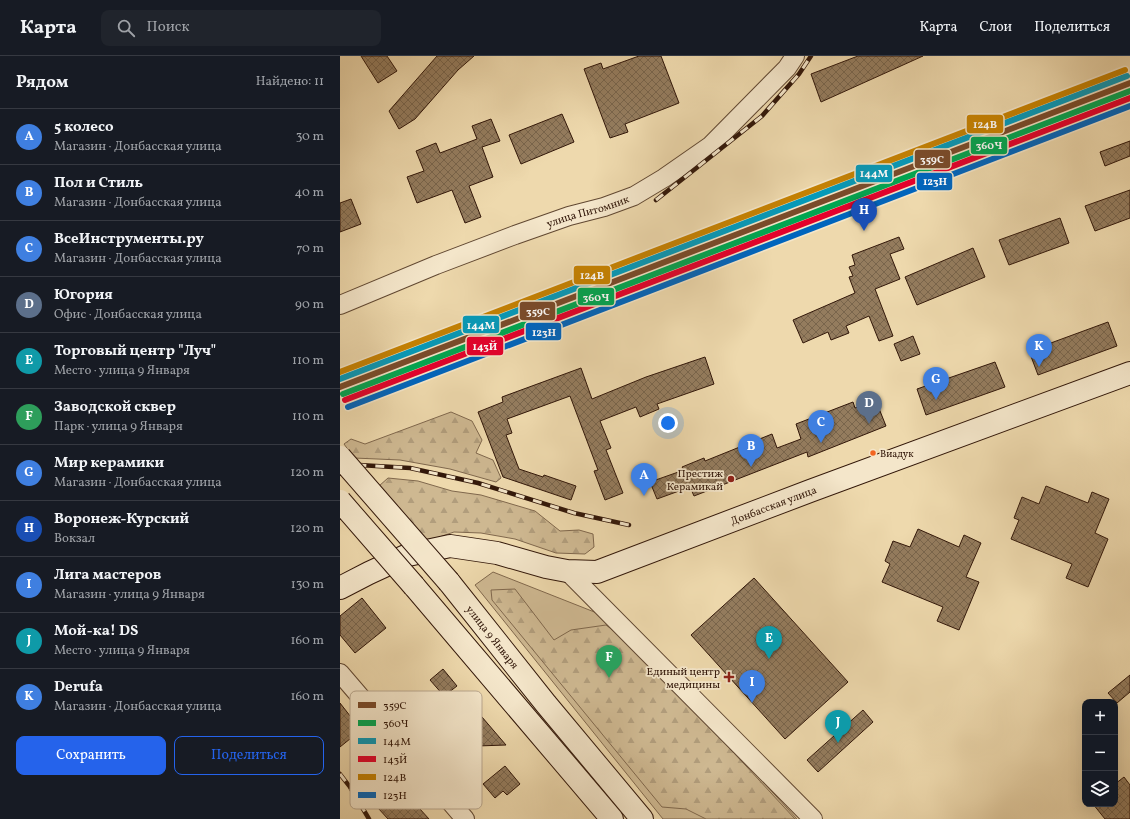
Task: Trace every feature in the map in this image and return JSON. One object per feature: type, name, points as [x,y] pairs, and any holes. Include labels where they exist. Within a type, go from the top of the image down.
[{"type":"main road","name":"Донбасская улица","points":[[340,588],[408,555],[450,546],[497,553],[567,572],[597,572],[810,491],[1130,373]]},
{"type":"main road","name":"улица 9 Января","points":[[340,457],[449,582],[546,704],[642,819]]},
{"type":"main road","points":[[340,501],[612,819]]},
{"type":"street","name":"улица Питомник","points":[[340,305],[436,265],[515,235],[569,216],[604,207],[634,196],[664,178],[710,146],[756,101],[787,68],[795,56]]},
{"type":"street","points":[[567,572],[813,819]]},
{"type":"street","points":[[340,673],[355,691]]},
{"type":"street","points":[[456,809],[465,819]]},
{"type":"green space","points":[[451,412],[472,421],[482,440],[476,453],[493,460],[501,478],[496,482],[450,469],[400,460],[354,458],[344,444],[351,439],[365,444]]},
{"type":"green space","points":[[388,478],[418,481],[452,491],[481,495],[535,511],[560,531],[579,530],[593,534],[594,547],[585,554],[556,553],[515,539],[481,533],[454,532],[428,541],[379,486]]},
{"type":"green space","points":[[493,572],[602,615],[643,650],[797,819],[663,819],[475,585]]},
{"type":"green space","points":[[515,589],[554,640],[571,630],[606,625],[622,637],[698,714],[795,819],[706,819],[686,809],[662,807],[492,600],[491,590]]},
{"type":"building","points":[[361,56],[387,56],[397,71],[378,83]]},
{"type":"building","points":[[437,56],[474,56],[458,70],[415,119],[399,129],[389,111]]},
{"type":"building","points":[[639,56],[661,56],[679,103],[625,124],[628,132],[610,138],[584,69],[601,63],[603,69]]},
{"type":"building","points":[[858,56],[923,56],[821,102],[811,74]]},
{"type":"building","points":[[562,114],[574,142],[521,164],[509,135]]},
{"type":"building","points":[[491,119],[500,141],[482,147],[493,177],[469,186],[481,217],[465,223],[452,190],[417,203],[407,177],[424,171],[416,151],[436,143],[440,153],[477,139],[472,126]]},
{"type":"building","points":[[1130,141],[1130,156],[1105,166],[1100,152]]},
{"type":"building","points":[[1130,190],[1130,218],[1095,231],[1085,206]]},
{"type":"building","points":[[351,199],[361,224],[340,232],[340,203]]},
{"type":"building","points":[[1060,218],[1069,243],[1009,265],[999,240]]},
{"type":"building","points":[[899,237],[904,249],[890,254],[900,279],[875,289],[893,336],[879,341],[869,316],[846,326],[849,333],[831,340],[828,332],[803,343],[793,320],[855,293],[849,277],[853,276],[849,267],[855,265],[852,255]]},
{"type":"building","points":[[973,248],[985,277],[917,305],[905,277]]},
{"type":"building","points":[[1108,322],[1117,346],[1038,375],[1029,351]]},
{"type":"building","points":[[913,336],[920,354],[901,361],[894,344]]},
{"type":"building","points":[[705,357],[714,384],[657,404],[659,409],[640,417],[636,407],[600,421],[611,448],[606,450],[623,493],[605,500],[594,471],[598,470],[570,396],[507,419],[512,433],[506,435],[519,469],[543,477],[544,475],[576,486],[571,500],[503,477],[478,412],[503,402],[502,397],[581,368],[592,399],[646,377]]},
{"type":"building","points":[[995,362],[1005,387],[926,415],[917,389]]},
{"type":"building","points":[[853,402],[855,408],[864,405],[867,410],[878,406],[886,426],[808,457],[807,452],[694,496],[690,487],[657,499],[650,482],[684,470],[682,467],[704,458],[705,461],[772,434],[777,448],[801,439],[796,424]]},
{"type":"building","points":[[1046,486],[1088,503],[1092,492],[1109,499],[1095,533],[1108,539],[1088,587],[1066,578],[1072,564],[1011,539],[1019,520],[1014,518],[1022,497],[1039,504]]},
{"type":"building","points":[[918,529],[959,547],[964,535],[981,543],[966,577],[979,582],[959,630],[937,621],[943,607],[882,582],[890,564],[885,561],[893,541],[910,547]]},
{"type":"building","points":[[754,578],[848,682],[785,739],[691,635]]},
{"type":"building","points":[[362,598],[386,628],[355,653],[340,635],[340,616]]},
{"type":"building","points":[[443,669],[457,686],[450,691],[440,691],[430,680]]},
{"type":"building","points":[[1130,675],[1130,692],[1118,702],[1118,699],[1113,699],[1108,693]]},
{"type":"building","points":[[340,703],[350,716],[350,739],[340,747]]},
{"type":"building","points":[[863,710],[873,722],[818,772],[807,760]]},
{"type":"building","points":[[482,717],[506,745],[482,746]]},
{"type":"building","points":[[505,766],[520,784],[507,795],[503,791],[495,798],[483,784]]},
{"type":"building","points":[[1124,777],[1130,785],[1130,819],[1105,819],[1095,807],[1118,807],[1118,782]]},
{"type":"building","points":[[379,809],[420,809],[429,819],[388,819]]},
{"type":"railway","points":[[656,200],[762,116],[799,74],[811,56]]},
{"type":"railway","points":[[340,470],[359,465],[410,468],[478,483],[574,513],[629,525]]},
{"type":"railway","points":[[340,774],[350,787]]},
{"type":"railway","points":[[363,809],[369,819]]},
{"type":"transit line","name":"124В","points":[[340,372],[1125,70]]},
{"type":"transit line","name":"144М","points":[[340,379],[1127,76]]},
{"type":"transit line","name":"359С","points":[[340,387],[1130,83]]},
{"type":"transit line","name":"360Ч","points":[[343,394],[1130,91]]},
{"type":"transit line","name":"143Й","points":[[345,400],[1130,98]]},
{"type":"transit line","name":"123Н","points":[[348,407],[1130,106]]},
{"type":"place","name":"Воронеж-Курский","points":[[864,231]]},
{"type":"place","name":"Derufa","points":[[1039,367]]},
{"type":"place","name":"Мир керамики","points":[[936,400]]},
{"type":"place","name":"Югория","points":[[869,424]]},
{"type":"place","name":"ВсеИнструменты.ру","points":[[821,443]]},
{"type":"place","name":"Виадук","points":[[873,453]]},
{"type":"place","name":"Пол и Стиль","points":[[751,467]]},
{"type":"place","name":"Престиж Керамикай","points":[[731,479]]},
{"type":"place","name":"5 колесо","points":[[644,496]]},
{"type":"place","name":"Торговый центр \"Луч\"","points":[[769,659]]},
{"type":"place","name":"Единый центр медицины","points":[[729,677]]},
{"type":"place","name":"Заводской сквер","points":[[609,678]]},
{"type":"place","name":"Лига мастеров","points":[[752,703]]},
{"type":"place","name":"Мой-ка! DS","points":[[838,743]]}]
